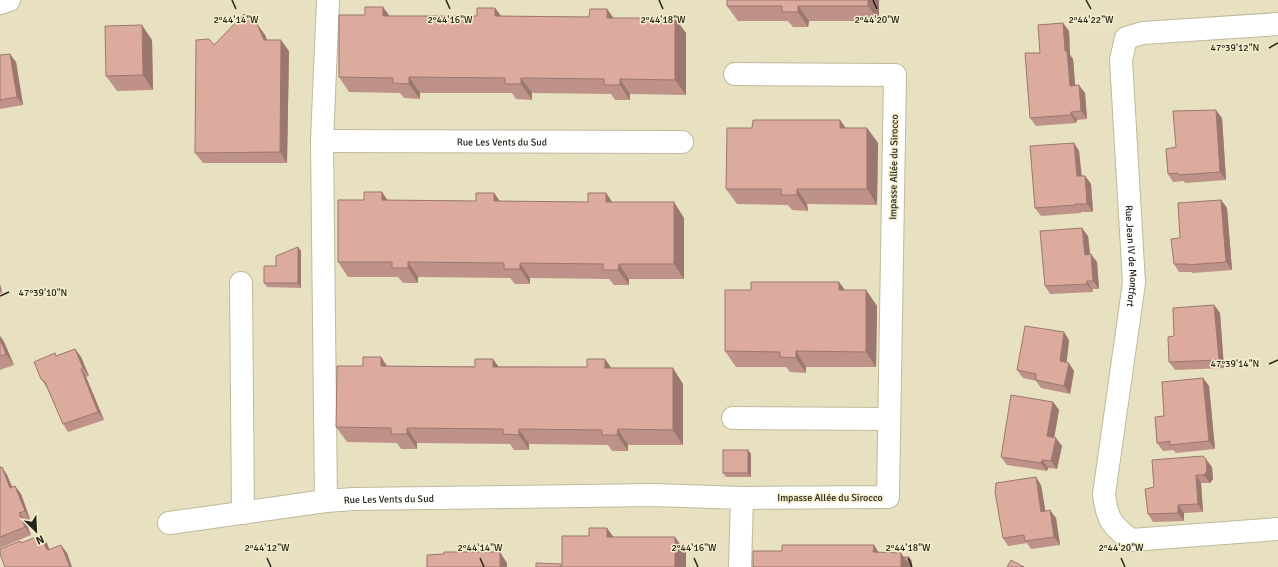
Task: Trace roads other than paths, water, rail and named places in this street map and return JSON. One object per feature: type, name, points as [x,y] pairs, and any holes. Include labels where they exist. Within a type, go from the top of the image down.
[{"type":"street","points":[[0,2],[9,0]]},
{"type":"street","points":[[326,501],[322,141],[328,0]]},
{"type":"street","name":"Rue Jean IV de Montfort","points":[[1278,24],[1143,34],[1126,38],[1121,60],[1134,283],[1104,494],[1106,511],[1116,528],[1131,540],[1278,529]]},
{"type":"street","name":"Impasse Allée du Sirocco","points":[[735,74],[895,75],[888,497],[742,498]]},
{"type":"street","name":"Rue Les Vents du Sud","points":[[322,141],[682,142]]},
{"type":"street","points":[[241,283],[243,513]]},
{"type":"street","points":[[734,418],[889,418]]},
{"type":"street","name":"Rue Les Vents du Sud","points":[[169,523],[326,501],[353,499],[654,495],[742,498]]},
{"type":"street","points":[[740,567],[742,498]]}]
